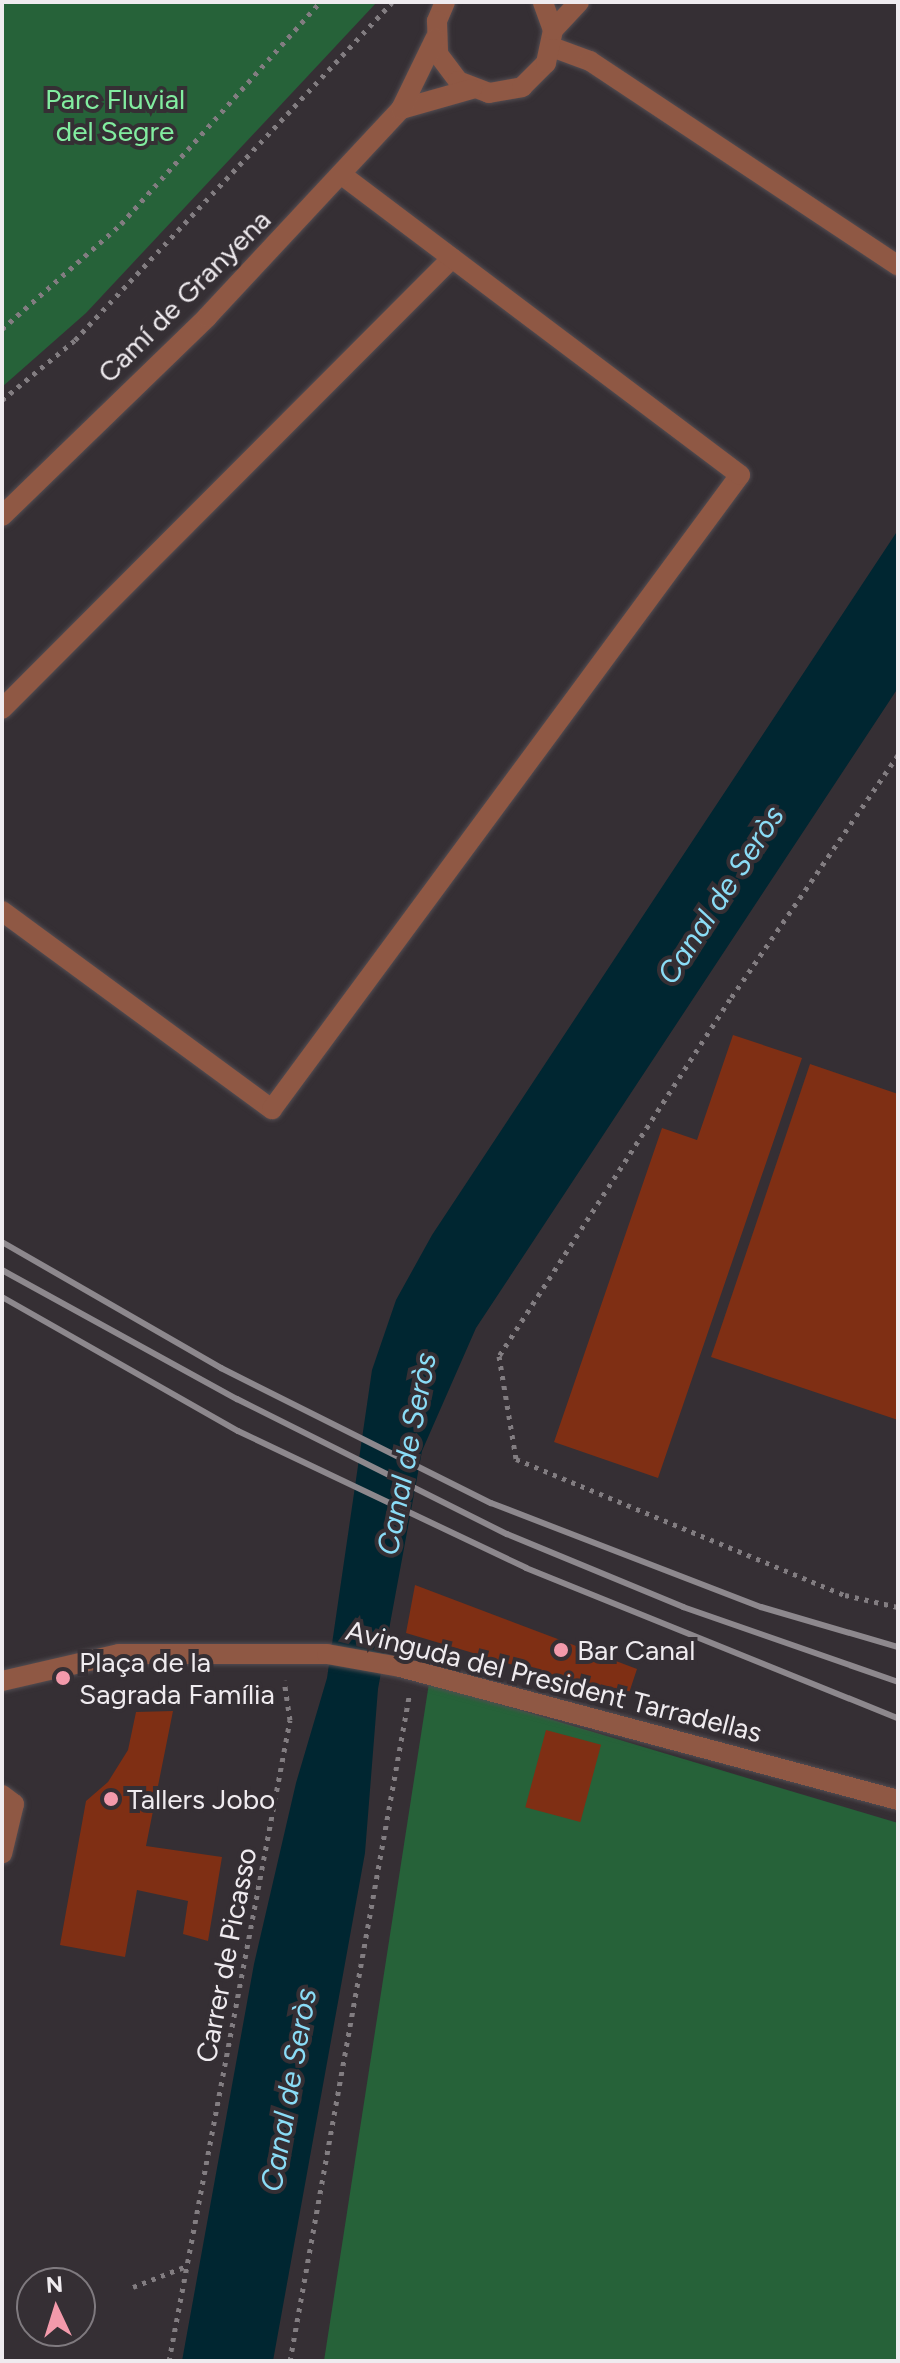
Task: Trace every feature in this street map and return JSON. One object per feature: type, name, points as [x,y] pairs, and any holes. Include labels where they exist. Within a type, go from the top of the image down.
[{"type":"street","name":"Camí de Granyena","points":[[2,516],[207,317],[401,109],[435,39],[445,2]]},
{"type":"street","points":[[543,2],[552,39],[590,61],[898,266]]},
{"type":"street","points":[[435,39],[446,69],[472,89],[489,93],[522,87],[546,63],[552,39],[579,2]]},
{"type":"street","points":[[401,109],[472,89]]},
{"type":"street","points":[[2,911],[272,1109],[740,475],[341,174]]},
{"type":"street","points":[[2,709],[452,258]]},
{"type":"street","name":"Avinguda del President Tarradellas","points":[[2,1681],[119,1654],[279,1651],[327,1654],[406,1669],[898,1800]]},
{"type":"street","points":[[2,1795],[14,1804],[2,1854]]},
{"type":"path","points":[[2,329],[121,224],[320,2]]},
{"type":"path","points":[[2,400],[75,340],[392,2]]},
{"type":"path","points":[[898,755],[730,999],[499,1356],[516,1459],[845,1595],[898,1607]]},
{"type":"path","name":"Carrer de Picasso","points":[[169,2361],[290,1720],[279,1651]]},
{"type":"path","points":[[290,2361],[406,1669]]},
{"type":"path","points":[[133,2287],[188,2266]]},
{"type":"green space","name":"Parc Fluvial del Segre","points":[[2,2],[377,2],[86,313],[2,387]]},
{"type":"green space","points":[[429,1683],[898,1823],[898,2361],[324,2361]]},
{"type":"water","name":"Canal de Seròs","points":[[898,530],[898,688],[476,1328],[422,1451],[378,1689],[365,1853],[273,2361],[182,2361],[254,1964],[296,1783],[327,1678],[372,1370],[396,1300],[432,1235]]},
{"type":"building","points":[[733,1035],[802,1058],[658,1478],[554,1442],[662,1128],[697,1140]]},
{"type":"building","points":[[810,1064],[898,1094],[898,1420],[711,1357]]},
{"type":"building","points":[[415,1585],[637,1669],[627,1699],[406,1633]]},
{"type":"building","points":[[173,1711],[146,1846],[222,1857],[208,1941],[183,1934],[188,1901],[137,1890],[125,1957],[60,1945],[86,1801],[108,1782],[128,1750],[136,1712]]},
{"type":"building","points":[[546,1730],[601,1745],[580,1822],[525,1807]]},
{"type":"railway","points":[[2,1242],[221,1368],[491,1503],[761,1607],[898,1647]]},
{"type":"railway","points":[[2,1270],[237,1399],[507,1534],[683,1607],[898,1682]]},
{"type":"railway","points":[[2,1297],[238,1431],[526,1568],[898,1718]]},
{"type":"place","name":"Bar Canal","points":[[561,1650]]},
{"type":"place","name":"Plaça de la Sagrada Família","points":[[63,1678]]},
{"type":"place","name":"Tallers Jobo","points":[[111,1799]]}]
